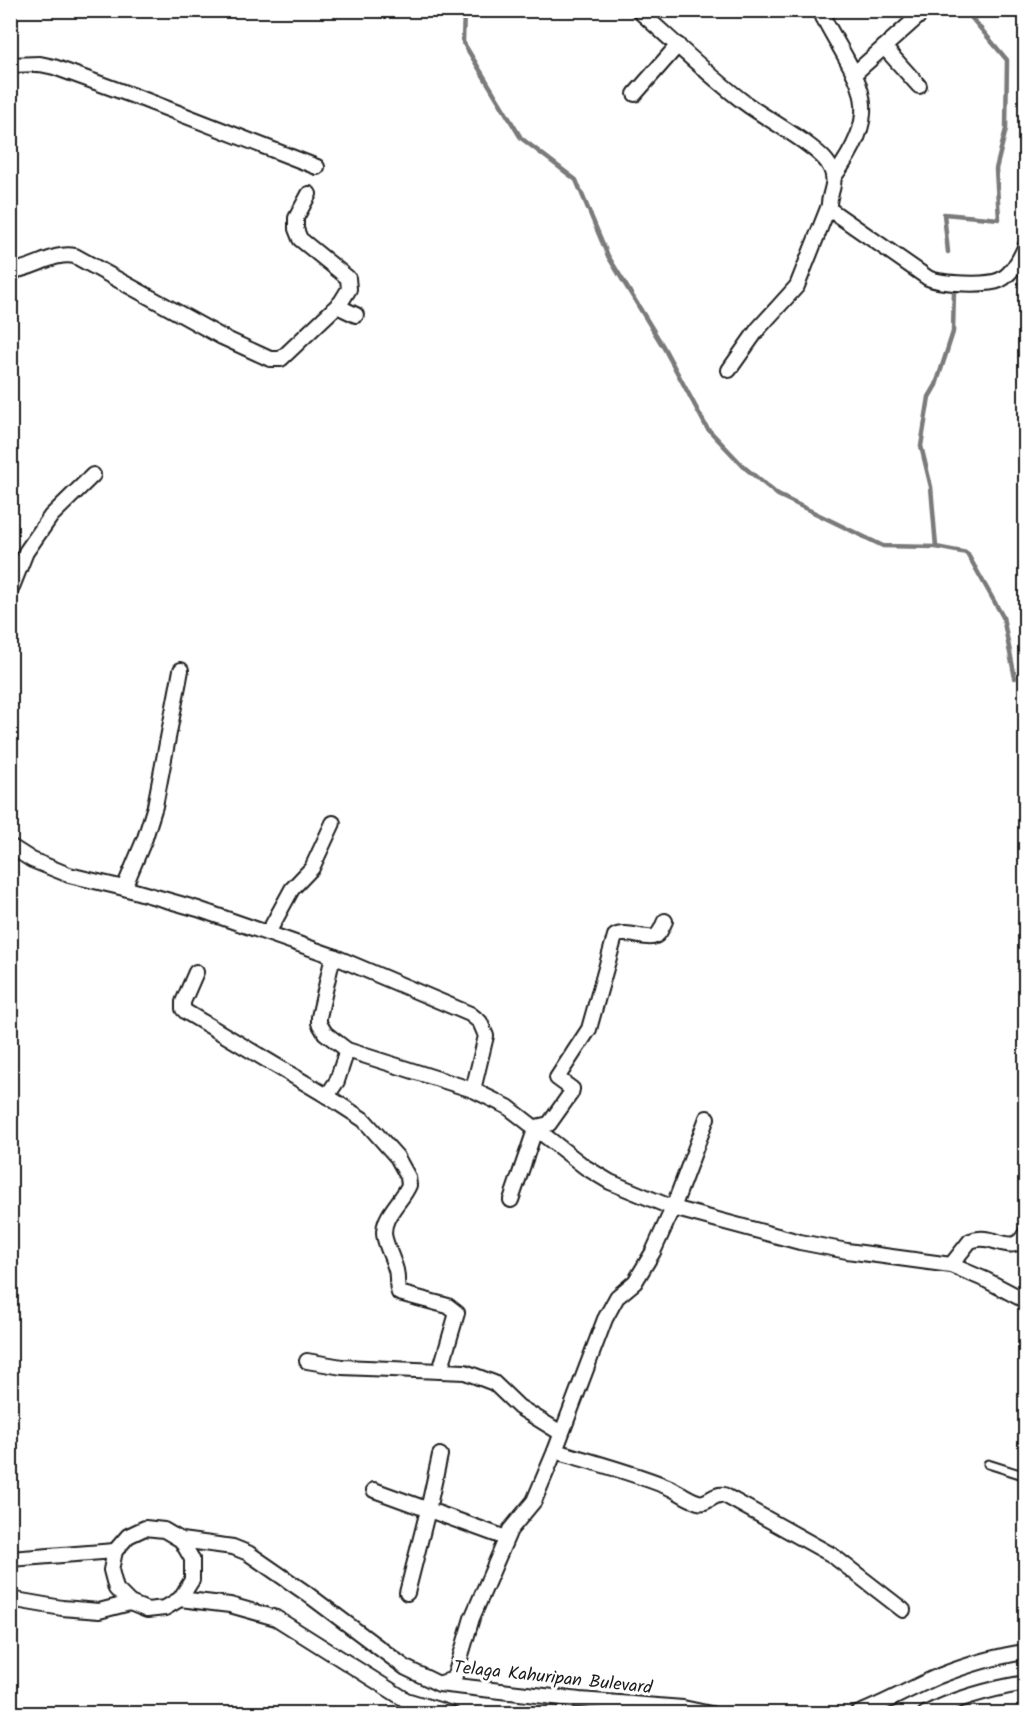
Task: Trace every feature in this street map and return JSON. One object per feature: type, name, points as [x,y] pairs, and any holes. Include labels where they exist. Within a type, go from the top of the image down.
[{"type":"street","points":[[638,10],[745,103],[817,152],[828,163],[834,177],[828,208],[797,286],[758,329],[729,370]]},
{"type":"street","points":[[830,10],[823,17],[854,74],[864,102],[863,119],[853,148],[834,177]]},
{"type":"street","points":[[854,74],[921,14]]},
{"type":"street","points":[[635,94],[678,45]]},
{"type":"street","points":[[884,47],[919,86]]},
{"type":"street","points":[[10,65],[40,64],[54,67],[316,167]]},
{"type":"street","points":[[10,271],[31,267],[63,254],[75,256],[222,337],[276,360],[286,356],[337,306],[349,289],[348,278],[300,239],[296,229],[296,218],[309,194]]},
{"type":"street","points":[[828,208],[898,259],[934,281],[967,283],[1002,279],[1014,266],[1026,245]]},
{"type":"street","points":[[337,306],[356,315]]},
{"type":"street","points":[[10,592],[16,560],[26,552],[51,516],[93,475]]},
{"type":"street","points":[[124,888],[145,838],[155,806],[181,670]]},
{"type":"street","points":[[268,933],[292,889],[312,868],[333,823]]},
{"type":"street","points":[[10,846],[32,860],[69,875],[198,909],[333,956],[470,1014],[480,1022],[486,1036],[473,1090]]},
{"type":"street","points":[[536,1127],[549,1124],[572,1093],[572,1089],[557,1078],[589,1029],[615,936],[619,933],[631,933],[654,938],[658,936],[665,921]]},
{"type":"street","points":[[333,956],[319,1023],[325,1033],[347,1050],[473,1090],[508,1107],[585,1167],[610,1182],[673,1208],[800,1242],[847,1251],[951,1265],[1026,1301]]},
{"type":"street","points":[[196,972],[186,994],[183,1009],[364,1120],[397,1157],[408,1177],[408,1189],[391,1212],[384,1233],[397,1273],[397,1290],[399,1293],[448,1306],[457,1312],[440,1371]]},
{"type":"street","points":[[327,1096],[338,1081],[347,1050]]},
{"type":"street","points":[[439,1684],[454,1679],[472,1618],[506,1538],[516,1522],[534,1502],[605,1319],[617,1298],[635,1282],[642,1272],[673,1208],[707,1118]]},
{"type":"street","points":[[511,1200],[536,1127]]},
{"type":"street","points":[[951,1265],[970,1241],[985,1238],[1006,1245],[1015,1245],[1020,1242],[1026,1232]]},
{"type":"street","points":[[307,1361],[342,1367],[465,1372],[494,1383],[519,1407],[561,1433]]},
{"type":"street","points":[[555,1451],[670,1488],[697,1502],[703,1502],[718,1494],[723,1496],[832,1556],[903,1610]]},
{"type":"street","points":[[407,1593],[440,1455]]},
{"type":"street","points":[[374,1490],[506,1538]]},
{"type":"street","points":[[145,1528],[164,1530],[181,1540],[192,1558],[192,1580],[180,1599],[165,1608],[147,1610],[130,1604],[116,1589],[111,1570],[115,1551],[128,1536],[145,1528]]},
{"type":"street","name":"Telaga Kahuripan Bulevard","points":[[181,1540],[233,1547],[248,1553],[406,1668],[439,1684],[580,1700],[683,1708],[711,1713]]},
{"type":"street","points":[[10,1559],[115,1551]]},
{"type":"street","points":[[10,1599],[62,1608],[99,1611],[130,1604]]},
{"type":"street","points":[[180,1599],[230,1605],[276,1618],[406,1700],[452,1713]]},
{"type":"street","points":[[857,1713],[875,1707],[939,1676],[999,1656],[1026,1652]]},
{"type":"street","points":[[925,1713],[951,1701],[1026,1683]]},
{"type":"lane","points":[[988,1464],[1026,1476]]},
{"type":"waterway","points":[[464,10],[463,42],[521,138],[576,180],[608,256],[664,348],[707,428],[744,467],[778,495],[883,546],[936,547],[967,553],[1003,617],[1015,678]]},
{"type":"waterway","points":[[948,252],[944,214],[999,219],[996,169],[1006,129],[1007,60],[965,10]]},
{"type":"waterway","points":[[936,547],[931,487],[921,446],[929,397],[936,385],[953,332],[954,290]]}]
